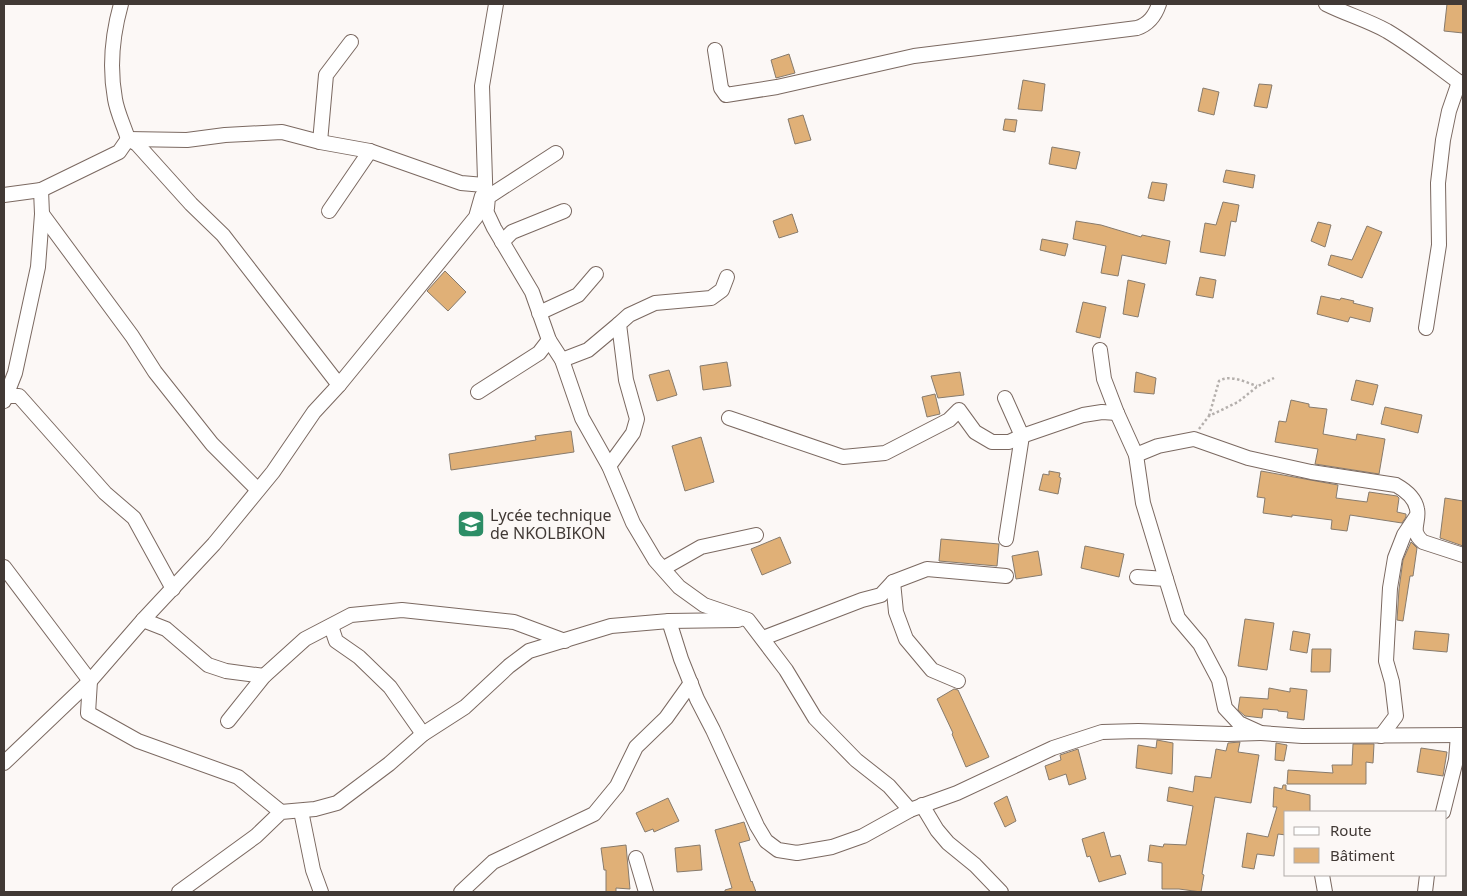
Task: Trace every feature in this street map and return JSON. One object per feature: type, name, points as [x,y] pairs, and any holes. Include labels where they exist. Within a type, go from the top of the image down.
[{"type":"street","points":[[120,4],[110,62],[115,100],[128,139],[137,144],[222,235],[339,385]]},
{"type":"street","points":[[496,4],[482,86],[486,212],[532,292],[548,340],[562,360],[582,418],[609,466],[633,524],[655,560],[664,568],[678,587],[704,605],[748,620],[786,670],[815,718],[856,760],[916,808],[948,843],[976,865],[1001,892]]},
{"type":"street","points":[[715,50],[720,88],[726,95],[734,95],[777,88],[914,56],[1137,28],[1151,20],[1159,4]]},
{"type":"street","points":[[1326,4],[1366,20],[1387,31],[1461,84],[1448,111],[1443,140],[1438,183],[1439,245],[1426,328]]},
{"type":"street","points":[[320,142],[326,75],[351,42]]},
{"type":"street","points":[[128,139],[187,140],[225,135],[282,132],[320,142],[370,151],[461,183],[484,185]]},
{"type":"street","points":[[4,195],[41,190],[119,152],[128,139]]},
{"type":"street","points":[[329,211],[370,151]]},
{"type":"street","points":[[486,212],[488,198],[556,153]]},
{"type":"street","points":[[4,763],[90,681],[142,620],[214,544],[257,489],[273,472],[314,412],[339,385],[476,217],[484,185]]},
{"type":"street","points":[[41,190],[42,214],[38,267],[15,373],[5,398],[19,396],[105,494],[134,518],[173,589]]},
{"type":"street","points":[[502,242],[512,232],[564,211]]},
{"type":"street","points":[[42,214],[132,336],[155,372],[212,444],[257,489]]},
{"type":"street","points":[[540,313],[578,295],[596,274]]},
{"type":"street","points":[[562,360],[588,350],[629,315],[655,303],[711,298],[722,290],[727,277]]},
{"type":"street","points":[[609,466],[633,432],[637,419],[626,380],[620,324]]},
{"type":"street","points":[[478,392],[539,353],[548,340]]},
{"type":"street","points":[[1100,350],[1104,379],[1136,455],[1143,503],[1178,618],[1200,644],[1219,680],[1225,708],[1239,723],[1261,733]]},
{"type":"street","points":[[1006,398],[1022,436],[1006,539]]},
{"type":"street","points":[[730,418],[843,457],[885,454],[949,420],[959,410],[975,432],[992,442],[1009,442],[1083,415],[1102,412],[1117,413]]},
{"type":"street","points":[[1136,455],[1158,446],[1194,439],[1248,458],[1311,472],[1396,485],[1404,490],[1412,499],[1417,509],[1416,532],[1419,538],[1423,542],[1463,556]]},
{"type":"street","points":[[1381,736],[1396,716],[1392,682],[1386,661],[1390,588],[1395,558],[1404,535],[1417,516]]},
{"type":"street","points":[[664,568],[701,547],[756,535]]},
{"type":"street","points":[[4,567],[90,681],[88,713],[138,741],[238,777],[281,812]]},
{"type":"street","points":[[763,638],[862,600],[881,595],[893,582],[927,569],[1006,576]]},
{"type":"street","points":[[1137,577],[1166,580]]},
{"type":"street","points":[[893,582],[896,612],[906,639],[932,670],[958,681]]},
{"type":"street","points":[[228,721],[264,676],[306,639],[351,615],[402,610],[514,622],[565,641]]},
{"type":"street","points":[[142,620],[166,629],[208,665],[264,676]]},
{"type":"street","points":[[179,892],[256,836],[281,812],[315,809],[338,803],[389,764],[423,734],[465,707],[509,666],[529,651],[611,626],[669,621],[748,620]]},
{"type":"street","points":[[669,621],[691,683],[756,826],[766,841],[778,850],[797,853],[832,847],[863,836],[916,808],[957,793],[1053,748],[1102,732],[1261,733],[1302,736],[1461,735],[1443,811]]},
{"type":"street","points":[[331,626],[336,641],[359,657],[390,687],[423,734]]},
{"type":"street","points":[[461,892],[493,862],[594,814],[617,786],[636,747],[666,718],[691,683]]},
{"type":"street","points":[[300,811],[313,870],[321,892]]},
{"type":"street","points":[[636,858],[646,892]]},
{"type":"street","points":[[1322,876],[1325,892]]},
{"type":"street","points":[[1425,892],[1427,876]]},
{"type":"path","points":[[1209,416],[1219,381],[1229,378],[1258,386]]},
{"type":"path","points":[[1194,439],[1201,425],[1209,416],[1238,402],[1258,386],[1274,378]]},
{"type":"building","points":[[1447,4],[1463,4],[1463,33],[1444,31]]},
{"type":"building","points":[[789,54],[795,73],[776,78],[771,60]]},
{"type":"building","points":[[1023,80],[1045,84],[1042,111],[1018,109]]},
{"type":"building","points":[[1259,84],[1272,85],[1267,108],[1254,106]]},
{"type":"building","points":[[1203,88],[1219,92],[1214,115],[1198,111]]},
{"type":"building","points":[[803,115],[811,140],[795,144],[788,119]]},
{"type":"building","points":[[1005,119],[1017,120],[1015,132],[1003,130]]},
{"type":"building","points":[[1052,147],[1080,152],[1076,169],[1049,164]]},
{"type":"building","points":[[1226,170],[1255,175],[1253,188],[1223,182]]},
{"type":"building","points":[[1152,182],[1167,184],[1164,201],[1148,198]]},
{"type":"building","points":[[1223,202],[1239,205],[1236,222],[1231,221],[1225,256],[1200,252],[1205,223],[1216,225]]},
{"type":"building","points":[[792,214],[798,232],[779,238],[773,221]]},
{"type":"building","points":[[1076,221],[1101,225],[1141,237],[1142,235],[1170,241],[1166,264],[1122,255],[1118,276],[1101,273],[1106,246],[1073,239]]},
{"type":"building","points":[[1318,222],[1331,225],[1325,247],[1311,241]]},
{"type":"building","points":[[1367,226],[1382,232],[1362,278],[1328,265],[1331,255],[1352,260]]},
{"type":"building","points":[[1042,239],[1068,244],[1065,256],[1040,250]]},
{"type":"building","points":[[445,271],[466,292],[448,311],[427,291]]},
{"type":"building","points":[[1200,277],[1216,280],[1213,298],[1196,295]]},
{"type":"building","points":[[1128,280],[1145,284],[1138,317],[1123,314]]},
{"type":"building","points":[[1321,296],[1354,301],[1353,303],[1373,308],[1370,322],[1350,317],[1348,322],[1317,314]]},
{"type":"building","points":[[1083,302],[1106,307],[1100,338],[1076,332]]},
{"type":"building","points":[[727,362],[731,386],[703,390],[700,366]]},
{"type":"building","points":[[669,370],[677,395],[657,401],[649,375]]},
{"type":"building","points":[[960,372],[964,395],[938,398],[931,376]]},
{"type":"building","points":[[1136,372],[1156,378],[1154,394],[1134,392]]},
{"type":"building","points":[[1356,380],[1378,385],[1373,405],[1351,400]]},
{"type":"building","points":[[935,394],[940,414],[927,417],[922,397]]},
{"type":"building","points":[[1291,400],[1309,404],[1309,407],[1327,409],[1323,434],[1356,440],[1357,434],[1385,439],[1379,474],[1315,464],[1318,449],[1275,442],[1279,421],[1286,422]]},
{"type":"building","points":[[1385,407],[1422,415],[1418,433],[1381,424]]},
{"type":"building","points":[[571,431],[574,452],[451,470],[449,454],[536,440],[535,436]]},
{"type":"building","points":[[701,437],[714,482],[685,491],[672,446]]},
{"type":"building","points":[[1049,471],[1060,473],[1058,494],[1039,490],[1043,474],[1049,475]]},
{"type":"building","points":[[1261,471],[1338,485],[1336,498],[1367,502],[1369,492],[1397,496],[1399,498],[1397,512],[1406,514],[1406,517],[1402,523],[1350,515],[1347,531],[1331,529],[1332,520],[1263,513],[1265,498],[1257,497]]},
{"type":"building","points":[[1445,498],[1463,501],[1463,546],[1440,538]]},
{"type":"building","points":[[780,537],[791,563],[762,575],[751,549]]},
{"type":"building","points":[[941,539],[999,544],[997,566],[939,561]]},
{"type":"building","points":[[1411,542],[1417,548],[1413,576],[1410,576],[1403,621],[1397,620],[1399,589],[1403,560]]},
{"type":"building","points":[[1085,546],[1124,554],[1119,577],[1081,568]]},
{"type":"building","points":[[1038,551],[1042,575],[1016,579],[1012,556]]},
{"type":"building","points":[[1245,619],[1274,623],[1267,670],[1238,666]]},
{"type":"building","points":[[1293,631],[1310,634],[1307,653],[1290,650]]},
{"type":"building","points":[[1415,631],[1449,634],[1447,652],[1413,649]]},
{"type":"building","points":[[1312,649],[1331,649],[1330,672],[1311,672]]},
{"type":"building","points":[[1269,688],[1290,692],[1290,688],[1307,690],[1304,720],[1287,718],[1288,712],[1278,710],[1263,709],[1262,718],[1245,716],[1238,710],[1240,697],[1268,699]]},
{"type":"building","points":[[954,689],[958,690],[989,757],[966,767],[937,699]]},
{"type":"building","points":[[1157,740],[1173,743],[1172,774],[1136,768],[1138,745],[1156,748]]},
{"type":"building","points":[[1240,742],[1238,752],[1259,755],[1251,803],[1215,797],[1202,874],[1204,875],[1201,892],[1162,889],[1162,863],[1148,861],[1150,845],[1163,847],[1164,844],[1186,845],[1193,806],[1167,801],[1169,787],[1193,792],[1195,776],[1211,778],[1216,749],[1226,751],[1228,743]]},
{"type":"building","points":[[1276,743],[1287,745],[1284,761],[1275,760]]},
{"type":"building","points":[[1353,744],[1374,744],[1373,763],[1366,762],[1366,784],[1287,784],[1288,770],[1333,773],[1332,765],[1352,765]]},
{"type":"building","points":[[1421,748],[1447,752],[1443,776],[1417,772]]},
{"type":"building","points":[[1078,749],[1086,779],[1069,785],[1066,774],[1049,780],[1045,766],[1061,760],[1060,755]]},
{"type":"building","points":[[1283,785],[1286,785],[1286,790],[1310,795],[1310,811],[1284,811],[1284,835],[1278,834],[1274,856],[1257,854],[1254,869],[1242,867],[1247,833],[1268,837],[1277,807],[1273,807],[1274,787],[1282,789]]},
{"type":"building","points":[[1007,796],[1016,821],[1005,827],[994,803]]},
{"type":"building","points":[[668,798],[679,821],[654,832],[653,829],[645,832],[636,813]]},
{"type":"building","points":[[744,822],[750,840],[739,843],[756,892],[725,892],[725,890],[732,888],[715,830]]},
{"type":"building","points":[[1104,832],[1111,857],[1120,855],[1126,874],[1099,882],[1090,856],[1087,857],[1082,839]]},
{"type":"building","points":[[626,845],[630,889],[616,888],[616,892],[606,892],[606,870],[604,870],[601,848]]},
{"type":"building","points":[[700,845],[702,870],[677,872],[675,848]]},
{"type":"place","name":"Lycée technique de NKOLBIKON","points":[[471,524]]}]
